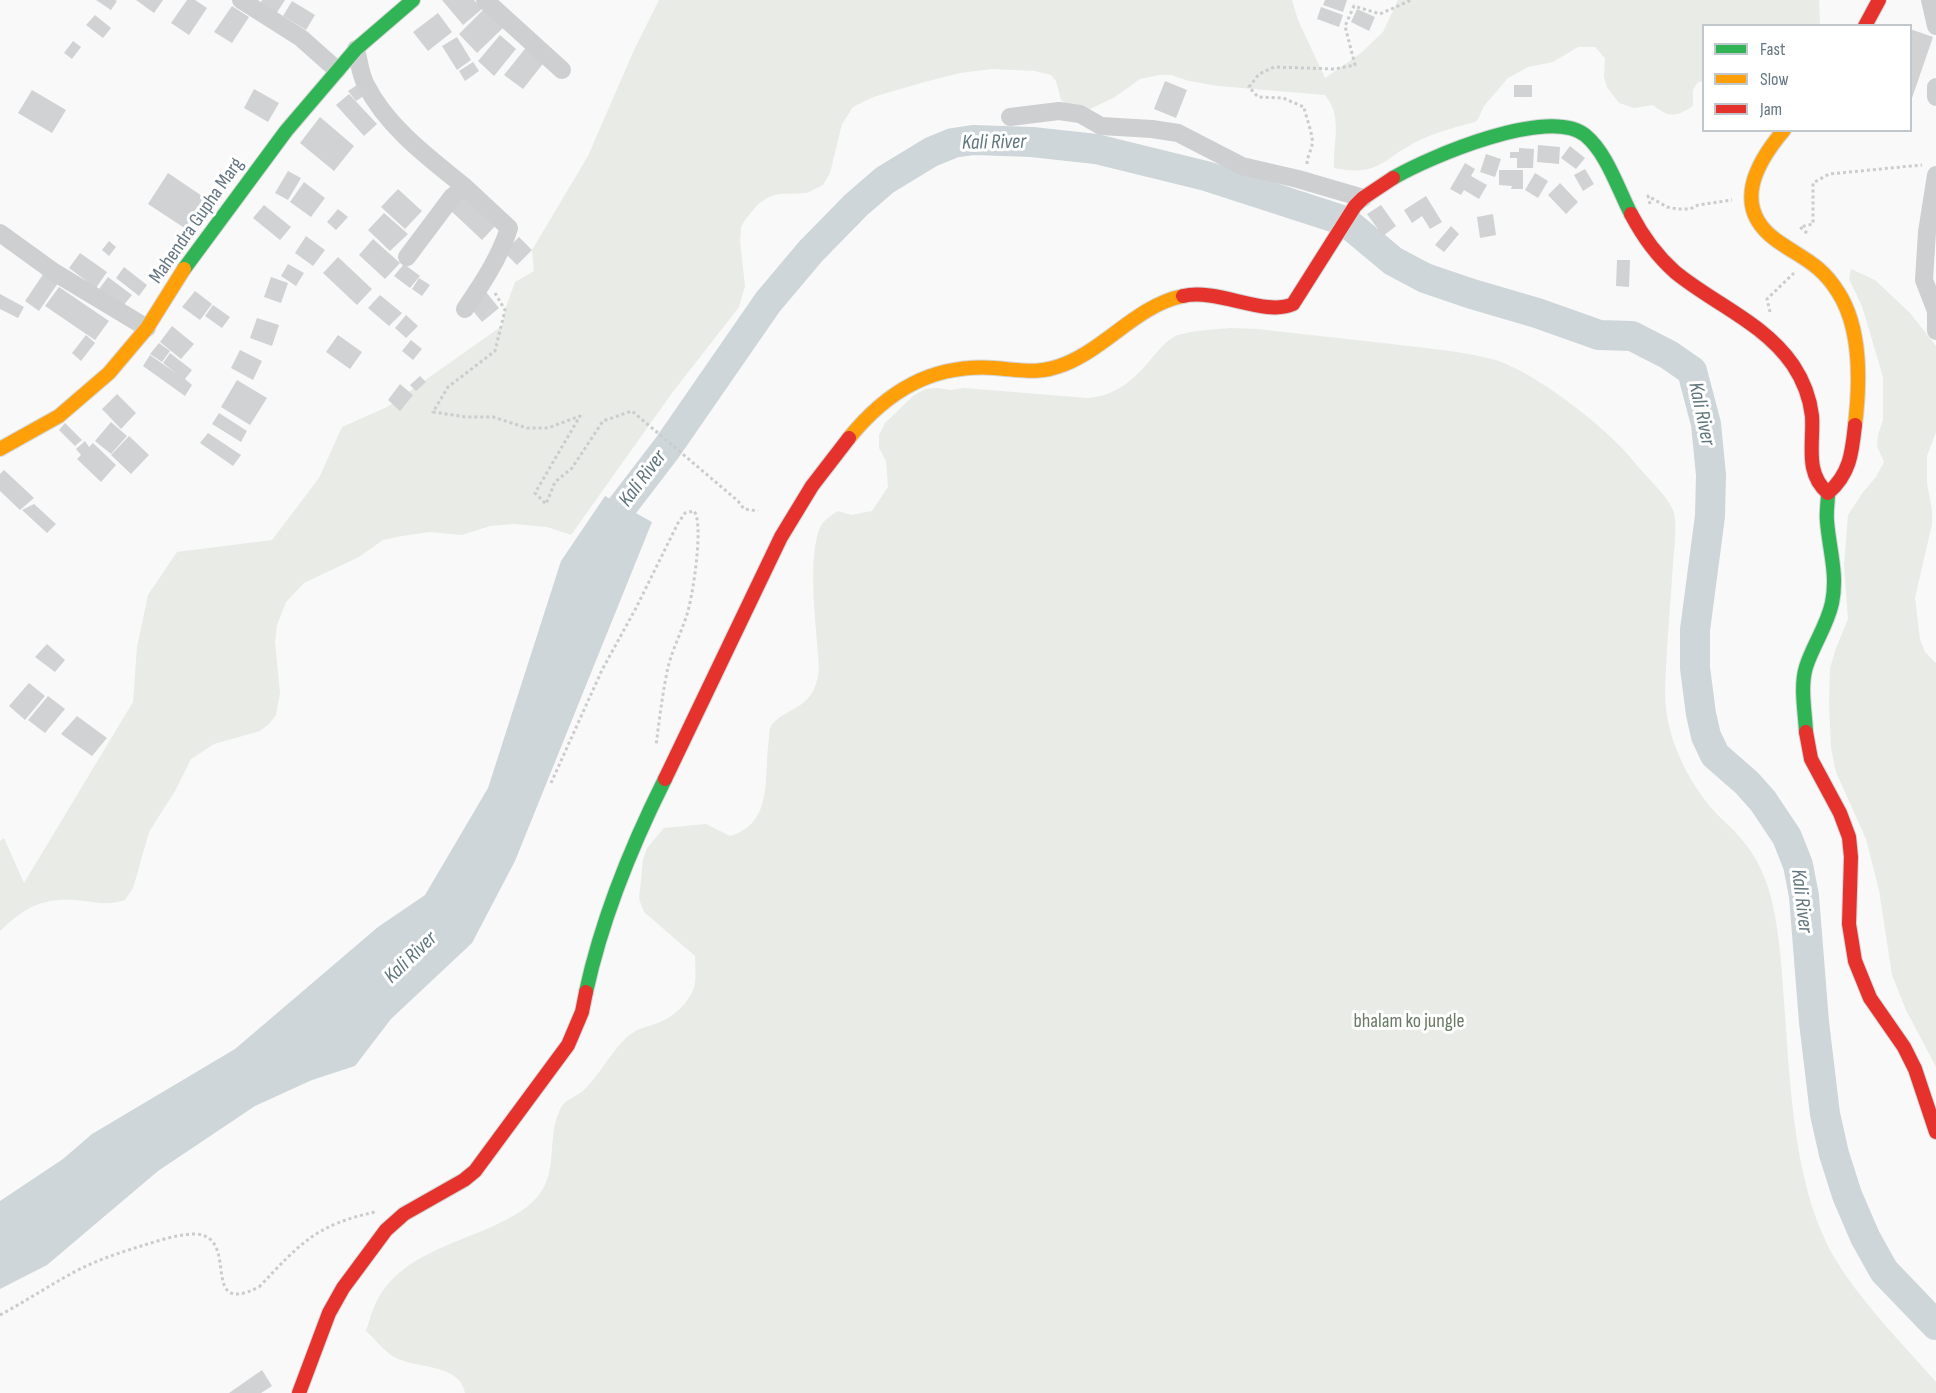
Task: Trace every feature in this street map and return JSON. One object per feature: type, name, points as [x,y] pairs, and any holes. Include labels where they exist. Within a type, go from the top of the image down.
[{"type":"main road","points":[[1866,24],[1879,0]]},
{"type":"main road","name":"Mahendra Gupha Marg","points":[[0,449],[59,416],[108,373],[147,328],[182,274],[286,131],[356,49],[408,2]]},
{"type":"main road","points":[[299,1393],[330,1313],[343,1288],[372,1248],[386,1230],[404,1214],[464,1180],[475,1171],[568,1045],[582,1012],[595,951],[604,922],[645,819],[781,537],[803,499],[848,438],[880,407],[906,387],[928,375],[955,368],[997,368],[1034,373],[1054,368],[1072,360],[1176,297],[1191,294],[1209,295],[1282,308],[1293,304],[1350,214],[1363,198],[1381,184],[1461,148],[1512,131],[1556,126],[1581,133],[1592,143],[1645,236],[1672,268],[1753,326],[1784,354],[1800,377],[1809,398],[1814,473],[1820,488],[1828,493]]},
{"type":"main road","points":[[1782,132],[1762,157],[1754,173],[1750,191],[1755,216],[1773,239],[1783,247],[1806,258],[1828,277],[1845,304],[1852,324],[1857,356],[1858,402],[1852,444],[1840,481],[1834,490],[1828,493]]},
{"type":"main road","points":[[1828,493],[1827,521],[1833,555],[1834,581],[1832,603],[1806,667],[1803,683],[1806,734],[1811,759],[1840,813],[1849,837],[1851,857],[1849,924],[1858,971],[1874,1005],[1904,1047],[1915,1070],[1936,1132]]},
{"type":"street","points":[[241,0],[301,38],[338,70]]},
{"type":"street","points":[[485,0],[562,69]]},
{"type":"street","points":[[1930,0],[1936,26]]},
{"type":"street","points":[[356,49],[365,84],[388,118],[509,228],[505,241],[484,280],[465,309]]},
{"type":"street","points":[[1936,87],[1936,97]]},
{"type":"street","points":[[1010,117],[1059,111],[1080,114],[1101,126],[1178,133],[1242,166],[1363,198]]},
{"type":"street","points":[[1930,170],[1924,280],[1936,311],[1936,331]]},
{"type":"street","points":[[406,257],[452,197],[465,187]]},
{"type":"street","points":[[0,233],[54,272],[147,328]]},
{"type":"path","points":[[1305,172],[1307,157],[1312,146],[1312,136],[1304,107],[1283,98],[1258,97],[1249,87],[1258,74],[1274,67],[1334,69],[1355,65],[1345,26],[1354,6],[1380,14],[1411,0]]},
{"type":"path","points":[[1810,235],[1800,227],[1813,224],[1811,211],[1813,183],[1828,174],[1930,170]]},
{"type":"path","points":[[1631,214],[1652,212],[1648,196],[1668,207],[1677,209],[1751,198]]},
{"type":"path","points":[[1772,316],[1767,299],[1798,270],[1806,258]]},
{"type":"path","points":[[484,280],[500,298],[505,310],[495,351],[448,387],[433,412],[466,417],[493,417],[527,428],[548,428],[580,416],[535,493],[546,504],[555,482],[572,468],[603,421],[632,411],[738,501],[744,509],[758,511]]},
{"type":"path","points":[[552,783],[602,670],[678,523],[685,513],[694,511],[698,517],[699,528],[692,590],[688,612],[667,671],[655,750]]},
{"type":"path","points":[[0,1315],[77,1270],[158,1241],[189,1234],[198,1234],[212,1241],[218,1251],[225,1288],[230,1292],[252,1291],[259,1287],[296,1248],[314,1234],[343,1220],[380,1211]]},
{"type":"green space","points":[[659,0],[1292,0],[1298,20],[1325,78],[1361,53],[1383,32],[1398,0],[1819,0],[1820,24],[1702,24],[1702,81],[1698,82],[1693,90],[1693,106],[1673,115],[1653,105],[1634,108],[1619,103],[1607,87],[1604,77],[1605,58],[1595,47],[1578,47],[1553,62],[1528,67],[1508,78],[1484,106],[1475,122],[1423,139],[1379,165],[1361,170],[1334,168],[1336,130],[1334,112],[1325,95],[1218,86],[1171,75],[1159,75],[1140,79],[1115,97],[1088,110],[1069,106],[1061,100],[1056,81],[1051,75],[1035,71],[992,69],[960,73],[873,97],[853,107],[842,124],[830,173],[823,185],[807,193],[779,194],[769,197],[758,204],[745,220],[741,227],[740,241],[745,286],[739,307],[672,393],[571,535],[547,527],[514,524],[490,526],[462,535],[430,532],[402,536],[383,540],[359,557],[304,583],[286,602],[277,625],[275,642],[280,693],[276,715],[260,731],[214,744],[191,759],[175,791],[149,832],[133,888],[125,900],[109,903],[48,901],[28,909],[0,931],[0,841],[4,838],[24,883],[133,702],[137,647],[148,595],[177,552],[272,540],[319,478],[342,427],[387,407],[502,326],[515,282],[534,271],[532,250],[588,156],[634,50]]},
{"type":"green space","points":[[1851,269],[1875,280],[1910,313],[1936,346],[1936,432],[1927,456],[1927,483],[1932,524],[1915,598],[1920,639],[1925,652],[1936,663],[1936,1067],[1906,1010],[1892,975],[1879,890],[1866,839],[1836,772],[1831,748],[1830,668],[1848,619],[1844,566],[1848,515],[1876,477],[1884,462],[1877,446],[1883,420],[1883,377],[1862,306],[1849,279]]},
{"type":"green space","name":"bhalam ko jungle","points":[[1231,328],[1442,350],[1492,359],[1509,365],[1548,388],[1589,418],[1623,449],[1672,507],[1675,532],[1666,703],[1674,743],[1689,775],[1708,804],[1751,851],[1769,890],[1780,952],[1794,1122],[1807,1188],[1816,1219],[1829,1248],[1851,1283],[1936,1382],[1936,1393],[465,1393],[455,1376],[436,1368],[403,1361],[387,1352],[366,1331],[379,1297],[392,1279],[409,1265],[428,1254],[490,1228],[528,1206],[539,1195],[546,1183],[550,1171],[554,1132],[562,1106],[584,1090],[627,1037],[671,1016],[682,1007],[690,995],[695,983],[695,956],[644,912],[639,899],[643,860],[647,848],[664,828],[706,824],[730,836],[744,830],[761,809],[766,782],[770,727],[810,697],[818,677],[813,579],[815,544],[819,530],[824,521],[838,511],[851,515],[872,511],[888,487],[886,461],[879,448],[879,435],[885,423],[913,396],[925,389],[964,388],[1097,397],[1124,386],[1172,338],[1192,332]]},
{"type":"water","points":[[605,496],[652,522],[515,861],[472,943],[391,1019],[355,1066],[312,1080],[255,1106],[158,1171],[47,1265],[0,1289],[0,1201],[63,1159],[92,1134],[235,1049],[378,927],[425,895],[488,788],[561,561]]},
{"type":"building","points":[[96,0],[115,0],[117,1],[111,10]]},
{"type":"building","points":[[136,0],[163,0],[154,13]]},
{"type":"building","points":[[187,0],[195,0],[207,8],[189,35],[171,23]]},
{"type":"building","points":[[262,0],[285,0],[276,14],[260,4]]},
{"type":"building","points":[[442,0],[474,0],[482,9],[463,25]]},
{"type":"building","points":[[1325,0],[1347,0],[1343,12],[1323,5]]},
{"type":"building","points":[[292,1],[315,15],[306,30],[283,16]]},
{"type":"building","points":[[232,6],[249,17],[232,43],[214,32]]},
{"type":"building","points":[[1321,7],[1343,15],[1339,27],[1317,19]]},
{"type":"building","points":[[485,8],[504,27],[477,53],[459,34]]},
{"type":"building","points":[[1357,9],[1375,17],[1369,31],[1351,22]]},
{"type":"building","points":[[438,13],[452,32],[428,51],[413,32]]},
{"type":"building","points":[[95,15],[111,28],[103,38],[86,25]]},
{"type":"building","points":[[1912,30],[1933,37],[1912,98]]},
{"type":"building","points":[[500,35],[516,49],[494,76],[478,61]]},
{"type":"building","points":[[457,37],[471,60],[457,70],[442,46]]},
{"type":"building","points":[[73,41],[81,47],[72,59],[64,53]]},
{"type":"building","points":[[528,45],[546,60],[523,89],[504,75]]},
{"type":"building","points":[[473,62],[479,71],[465,81],[459,71]]},
{"type":"building","points":[[1165,81],[1187,90],[1176,118],[1154,109]]},
{"type":"building","points":[[360,83],[367,94],[356,101],[348,91]]},
{"type":"building","points":[[1514,85],[1532,85],[1532,97],[1514,97]]},
{"type":"building","points":[[254,89],[279,103],[268,122],[244,108]]},
{"type":"building","points":[[32,90],[66,110],[52,133],[18,113]]},
{"type":"building","points":[[349,94],[377,124],[364,136],[336,105]]},
{"type":"building","points":[[320,117],[354,146],[334,171],[300,143]]},
{"type":"building","points":[[1538,145],[1560,147],[1559,164],[1537,162]]},
{"type":"building","points":[[1570,146],[1585,158],[1576,169],[1561,158]]},
{"type":"building","points":[[1519,148],[1534,149],[1533,168],[1517,168],[1517,158],[1510,158],[1510,152],[1519,152]]},
{"type":"building","points":[[1486,154],[1501,159],[1495,177],[1480,172]]},
{"type":"building","points":[[1465,163],[1475,169],[1471,176],[1487,185],[1479,199],[1464,190],[1461,195],[1450,189]]},
{"type":"building","points":[[1585,169],[1594,184],[1583,191],[1574,175]]},
{"type":"building","points":[[1499,170],[1523,170],[1523,189],[1511,189],[1512,186],[1499,185]]},
{"type":"building","points":[[288,171],[301,178],[288,200],[275,193]]},
{"type":"building","points":[[168,173],[205,198],[186,229],[148,204]]},
{"type":"building","points":[[1535,173],[1548,181],[1538,198],[1525,190]]},
{"type":"building","points":[[304,182],[325,198],[311,217],[290,202]]},
{"type":"building","points":[[1560,183],[1578,202],[1566,214],[1548,195]]},
{"type":"building","points":[[398,189],[422,211],[405,229],[381,207]]},
{"type":"building","points":[[465,191],[500,221],[482,240],[449,209]]},
{"type":"building","points":[[1426,196],[1442,222],[1430,229],[1422,216],[1412,223],[1404,210]]},
{"type":"building","points":[[264,205],[291,227],[280,240],[253,218]]},
{"type":"building","points":[[1381,205],[1396,226],[1383,236],[1367,214]]},
{"type":"building","points":[[338,209],[348,217],[336,230],[327,222]]},
{"type":"building","points":[[384,213],[408,234],[390,251],[368,230]]},
{"type":"building","points":[[1493,214],[1496,235],[1480,238],[1477,217]]},
{"type":"building","points":[[1451,226],[1459,234],[1444,252],[1435,245]]},
{"type":"building","points":[[306,236],[325,250],[313,266],[295,253]]},
{"type":"building","points":[[519,237],[532,250],[517,265],[504,252]]},
{"type":"building","points":[[373,239],[400,263],[385,279],[359,255]]},
{"type":"building","points":[[109,241],[116,247],[109,256],[102,250]]},
{"type":"building","points":[[80,253],[107,272],[96,288],[69,268]]},
{"type":"building","points":[[338,257],[372,289],[357,305],[323,273]]},
{"type":"building","points":[[1617,260],[1630,260],[1629,287],[1616,286]]},
{"type":"building","points":[[288,264],[304,273],[296,286],[281,276]]},
{"type":"building","points":[[404,264],[420,276],[410,288],[394,276]]},
{"type":"building","points":[[124,267],[147,285],[139,296],[116,278]]},
{"type":"building","points":[[44,273],[58,283],[39,311],[25,301]]},
{"type":"building","points":[[108,277],[132,295],[123,306],[99,289]]},
{"type":"building","points":[[271,277],[288,283],[281,303],[264,297]]},
{"type":"building","points":[[419,278],[430,285],[422,296],[412,289]]},
{"type":"building","points":[[59,287],[109,321],[95,340],[45,306]]},
{"type":"building","points":[[195,291],[212,304],[200,320],[182,307]]},
{"type":"building","points":[[486,292],[499,308],[482,322],[469,306]]},
{"type":"building","points":[[0,294],[24,307],[18,318],[0,309]]},
{"type":"building","points":[[380,295],[402,313],[389,326],[368,308]]},
{"type":"building","points":[[213,305],[230,317],[222,328],[205,316]]},
{"type":"building","points":[[406,315],[418,326],[406,338],[395,328]]},
{"type":"building","points":[[257,318],[279,325],[272,346],[250,338]]},
{"type":"building","points":[[172,326],[194,344],[181,359],[160,342]]},
{"type":"building","points":[[86,335],[95,343],[81,361],[72,353]]},
{"type":"building","points":[[338,335],[362,352],[350,369],[326,352]]},
{"type":"building","points":[[411,340],[422,349],[413,360],[402,351]]},
{"type":"building","points":[[159,343],[170,351],[162,362],[150,354]]},
{"type":"building","points":[[240,350],[262,361],[253,380],[231,368]]},
{"type":"building","points":[[170,353],[192,370],[185,379],[192,385],[185,396],[143,366],[150,355],[177,374],[163,363]]},
{"type":"building","points":[[420,376],[426,382],[416,391],[410,385]]},
{"type":"building","points":[[237,380],[267,398],[250,425],[221,407]]},
{"type":"building","points":[[400,384],[413,395],[400,411],[388,400]]},
{"type":"building","points":[[117,394],[136,413],[121,429],[102,409]]},
{"type":"building","points":[[219,413],[247,431],[241,442],[212,424]]},
{"type":"building","points":[[111,422],[127,436],[111,454],[95,441]]},
{"type":"building","points":[[65,423],[82,440],[75,446],[59,430]]},
{"type":"building","points":[[208,433],[241,455],[233,466],[200,443]]},
{"type":"building","points":[[129,436],[149,455],[131,474],[111,455]]},
{"type":"building","points":[[85,441],[89,447],[93,443],[116,465],[101,482],[77,459],[81,455],[76,449]]},
{"type":"building","points":[[4,470],[34,498],[20,510],[0,491],[0,474]]},
{"type":"building","points":[[34,504],[56,524],[47,533],[22,510]]},
{"type":"building","points":[[47,644],[65,660],[55,672],[35,657]]},
{"type":"building","points":[[29,683],[45,696],[25,720],[9,706]]},
{"type":"building","points":[[48,696],[65,709],[45,733],[28,720]]},
{"type":"building","points":[[77,716],[107,738],[92,756],[61,734]]},
{"type":"building","points":[[262,1370],[272,1386],[261,1393],[229,1393]]},
{"type":"waterway","name":"Kali River","points":[[598,538],[667,448],[768,302],[811,251],[856,205],[885,180],[931,152],[953,143],[973,140],[1032,142],[1096,149],[1206,176],[1345,221],[1393,261],[1425,278],[1599,335],[1632,336],[1669,355],[1692,371],[1706,424],[1711,475],[1710,516],[1695,630],[1695,668],[1706,736],[1715,755],[1747,783],[1763,801],[1787,837],[1798,865],[1804,896],[1814,1022],[1825,1114],[1834,1154],[1847,1195],[1865,1237],[1884,1271],[1936,1325]]},
{"type":"traffic: fast","points":[[184,269],[286,131],[356,49],[413,0]]},
{"type":"traffic: fast","points":[[1393,178],[1433,158],[1489,138],[1517,130],[1544,127],[1568,128],[1585,135],[1600,151],[1631,214]]},
{"type":"traffic: fast","points":[[1806,732],[1804,675],[1830,611],[1834,592],[1834,572],[1827,518],[1828,493]]},
{"type":"traffic: fast","points":[[586,992],[600,937],[619,883],[665,779]]},
{"type":"traffic: slow","points":[[1782,132],[1757,171],[1751,199],[1754,214],[1762,227],[1776,240],[1824,274],[1846,307],[1855,339],[1857,357],[1858,392],[1855,425]]},
{"type":"traffic: slow","points":[[0,449],[59,416],[109,373],[147,328],[184,269]]},
{"type":"traffic: slow","points":[[849,438],[879,407],[912,384],[931,376],[972,368],[1030,371],[1046,370],[1065,364],[1080,357],[1151,308],[1183,296]]},
{"type":"traffic: jam","points":[[1866,24],[1879,0]]},
{"type":"traffic: jam","points":[[1183,296],[1211,296],[1269,307],[1293,304],[1355,206],[1393,178]]},
{"type":"traffic: jam","points":[[1631,214],[1650,245],[1675,272],[1753,325],[1781,350],[1793,365],[1805,389],[1811,409],[1813,467],[1821,485],[1828,493],[1841,478],[1849,462],[1855,425]]},
{"type":"traffic: jam","points":[[665,779],[781,537],[812,486],[849,438]]},
{"type":"traffic: jam","points":[[1806,732],[1811,759],[1840,813],[1849,837],[1851,857],[1849,924],[1855,961],[1870,998],[1904,1047],[1915,1069],[1936,1132]]},
{"type":"traffic: jam","points":[[299,1393],[329,1313],[343,1288],[386,1230],[404,1214],[464,1180],[475,1171],[568,1045],[582,1012],[586,992]]}]
